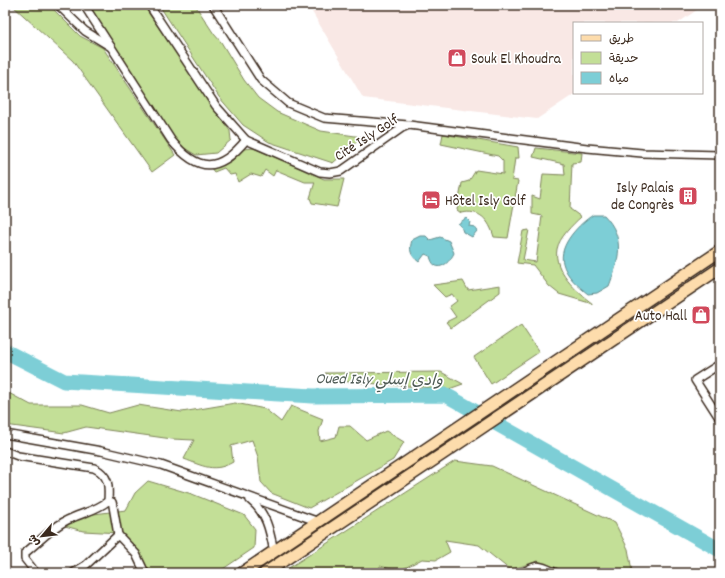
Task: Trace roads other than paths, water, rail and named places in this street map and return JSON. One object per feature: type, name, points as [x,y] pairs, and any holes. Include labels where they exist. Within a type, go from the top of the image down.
[{"type":"main road","points":[[242,573],[720,251]]},
{"type":"main road","points":[[265,573],[521,403],[584,358],[720,268]]},
{"type":"street","points":[[58,5],[85,31],[112,48]]},
{"type":"street","points":[[84,5],[171,140],[181,153],[191,160],[202,164],[222,162],[237,151],[246,140]]},
{"type":"street","name":"Cité Isly Golf","points":[[149,5],[216,106],[246,140],[312,169],[330,173],[341,171],[402,128],[409,125],[587,148],[642,153],[720,155]]},
{"type":"street","points":[[213,5],[261,80],[288,103],[324,118],[409,125]]},
{"type":"street","points":[[720,364],[695,380],[720,419]]},
{"type":"street","points":[[5,434],[101,451],[161,465],[319,522]]},
{"type":"street","points":[[5,451],[18,456],[94,468],[101,472],[108,481],[108,501],[101,507],[72,517],[58,526],[25,553],[25,559],[36,573]]},
{"type":"street","points":[[245,496],[256,504],[262,513],[267,523],[274,552]]},
{"type":"street","points":[[108,501],[112,502],[118,535],[136,554],[145,573]]},
{"type":"street","points":[[73,573],[84,570],[118,535]]},
{"type":"street","points":[[522,573],[534,566],[542,566],[556,573]]},
{"type":"water","points":[[593,215],[604,215],[611,224],[618,241],[618,258],[609,286],[597,293],[588,294],[576,284],[567,272],[562,256],[571,235],[582,223]]},
{"type":"water","points":[[466,218],[470,222],[469,226],[475,227],[477,231],[472,237],[463,232],[461,226],[458,224]]},
{"type":"water","points":[[420,236],[426,236],[430,240],[440,237],[449,241],[454,253],[451,258],[445,264],[438,266],[432,262],[430,256],[425,254],[419,262],[412,255],[411,247],[412,240]]},
{"type":"waterway","name":"Oued Isly وادي إسلي","points":[[5,351],[64,381],[313,396],[446,395],[720,550]]},
{"type":"place","name":"Souk El Khoudra","points":[[457,58]]},
{"type":"place","name":"Isly Palais de Congrès","points":[[688,196]]},
{"type":"place","name":"Hôtel Isly Golf","points":[[431,200]]},
{"type":"place","name":"Auto Hall","points":[[701,315]]}]
